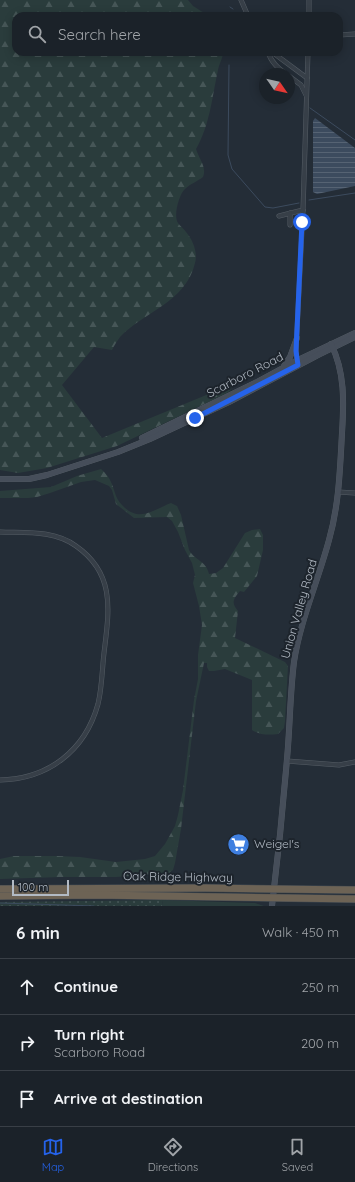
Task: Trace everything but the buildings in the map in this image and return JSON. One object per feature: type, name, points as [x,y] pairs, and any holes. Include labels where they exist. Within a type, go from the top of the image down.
[{"type":"highway","name":"Oak Ridge Highway","points":[[0,889],[126,888],[274,893],[355,899]]},
{"type":"highway","name":"Oak Ridge Highway","points":[[0,896],[274,893],[355,890]]},
{"type":"main road","name":"Scarboro Road","points":[[0,479],[29,479],[47,476],[165,433],[229,402],[297,363],[355,333]]},
{"type":"main road","name":"Scarboro Road","points":[[332,346],[355,337]]},
{"type":"main road","points":[[282,368],[290,357],[297,338]]},
{"type":"main road","name":"Union Valley Road","points":[[272,906],[287,761],[293,675],[297,649],[335,518],[338,492],[343,418],[343,390],[342,379],[332,346]]},
{"type":"main road","name":"Scarboro Road","points":[[102,457],[185,418],[282,368],[297,363]]},
{"type":"street","points":[[241,0],[246,12]]},
{"type":"street","points":[[308,12],[309,0]]},
{"type":"street","points":[[343,35],[355,34]]},
{"type":"street","points":[[269,56],[279,68]]},
{"type":"street","points":[[277,56],[307,78]]},
{"type":"street","points":[[297,363],[308,56]]},
{"type":"street","points":[[295,80],[301,85],[306,96]]},
{"type":"street","points":[[279,216],[303,210]]},
{"type":"street","points":[[290,213],[290,225]]},
{"type":"street","points":[[338,492],[355,493]]},
{"type":"street","points":[[0,532],[39,533],[61,538],[76,546],[90,558],[102,576],[107,591],[109,613],[98,702],[88,728],[81,740],[71,752],[53,766],[27,777],[0,780]]},
{"type":"street","points":[[287,761],[339,765],[355,762]]},
{"type":"green space","points":[[0,0],[188,0],[193,6],[203,12],[12,12],[12,56],[222,56],[208,121],[196,149],[204,170],[203,177],[185,189],[176,210],[178,223],[191,239],[196,255],[195,263],[190,276],[174,297],[130,328],[120,337],[112,350],[94,347],[62,385],[102,438],[233,384],[230,391],[225,394],[117,446],[47,468],[18,473],[0,470]]},
{"type":"green space","points":[[101,469],[109,478],[119,501],[131,512],[137,514],[148,513],[171,503],[177,506],[181,515],[189,550],[191,554],[208,569],[209,574],[216,573],[223,568],[245,533],[260,529],[263,535],[263,550],[257,576],[244,592],[240,591],[234,601],[234,606],[238,611],[235,638],[285,662],[288,666],[284,728],[278,734],[261,734],[252,730],[252,680],[225,669],[209,671],[207,663],[204,663],[196,701],[181,829],[173,870],[169,873],[116,877],[0,879],[0,859],[14,856],[80,857],[116,862],[145,859],[155,856],[165,844],[175,826],[178,815],[183,790],[198,679],[198,655],[202,625],[193,583],[195,575],[192,563],[172,521],[167,517],[134,518],[116,504],[112,490],[109,486],[95,480],[81,482],[37,497],[0,498],[0,491],[51,487],[77,476]]},
{"type":"green space","points":[[163,900],[255,903],[264,906],[162,906]]},
{"type":"green space","points":[[163,900],[162,906],[0,906],[0,902]]},
{"type":"water","points":[[315,118],[355,148],[355,186],[317,194],[313,192],[313,121]]},
{"type":"waterway","points":[[229,65],[228,155],[232,169],[265,207],[273,208],[299,203]]},
{"type":"waterway","points":[[310,108],[355,140]]},
{"type":"waterway","points":[[309,200],[355,193]]},
{"type":"waterway","points":[[0,903],[94,906]]},
{"type":"place","name":"Weigel's","points":[[239,844]]},
{"type":"route","points":[[195,418],[229,402],[298,365],[296,351],[302,222]]}]
